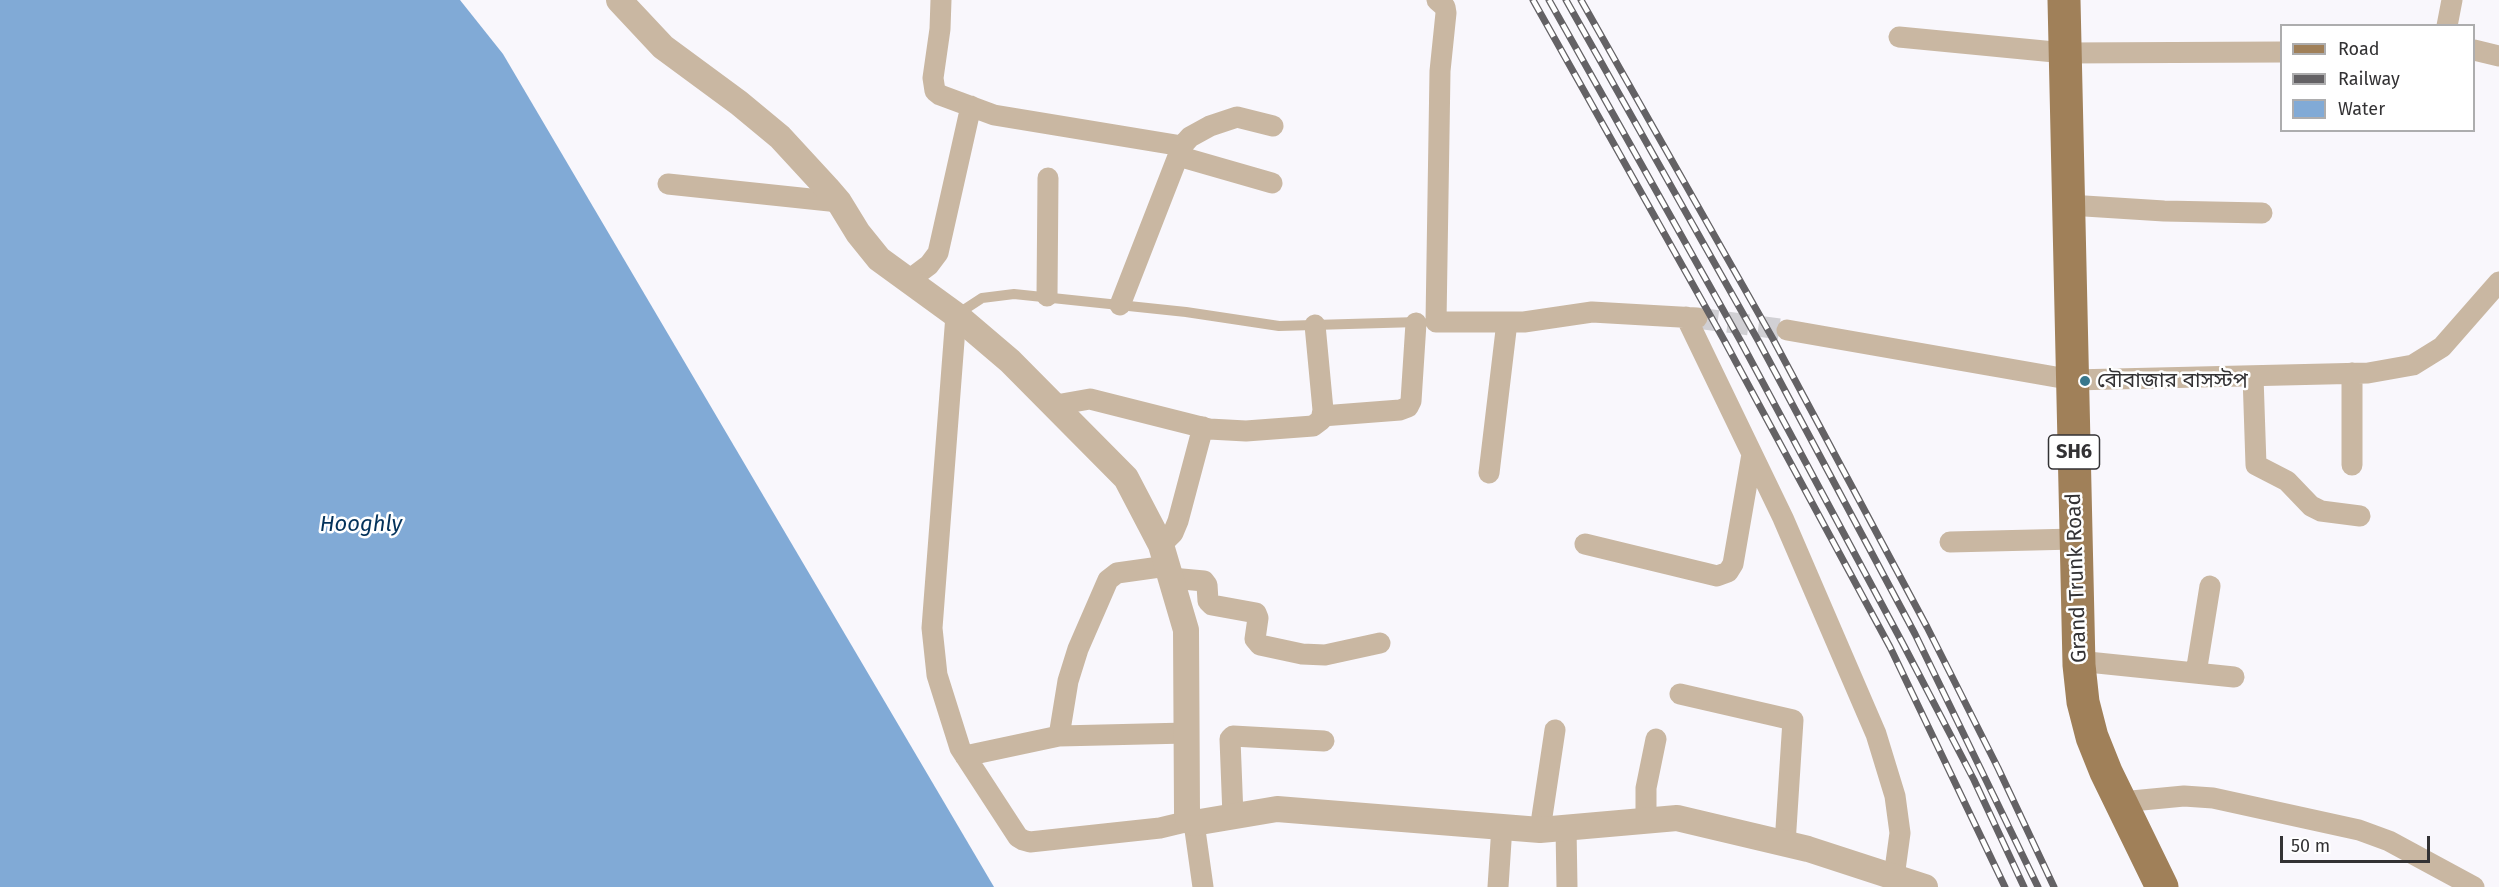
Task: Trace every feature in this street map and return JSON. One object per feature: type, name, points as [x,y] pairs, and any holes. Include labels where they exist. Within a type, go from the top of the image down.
[{"type":"main road","name":"Grand Trunk Road","points":[[2064,0],[2078,661],[2083,702],[2092,737],[2162,887]]},
{"type":"street","points":[[619,0],[663,48],[739,103],[780,137],[839,202],[871,250],[956,315],[1010,361],[1126,478],[1167,563],[1186,630],[1187,813],[1192,822],[1203,887]]},
{"type":"street","points":[[941,0],[933,86],[940,95],[1000,117],[1180,151],[1272,183]]},
{"type":"street","points":[[1322,416],[1400,410],[1408,407],[1411,401],[1426,322],[1440,71],[1446,14],[1445,7],[1437,0]]},
{"type":"street","points":[[2447,24],[2452,0]]},
{"type":"street","points":[[1899,38],[2066,53],[2280,52]]},
{"type":"street","points":[[2475,50],[2499,56]]},
{"type":"street","points":[[909,280],[929,264],[938,253],[971,106]]},
{"type":"street","points":[[1120,305],[1180,151],[1190,137],[1210,126],[1237,117],[1273,126]]},
{"type":"street","points":[[1047,296],[1048,178]]},
{"type":"street","points":[[668,184],[839,202]]},
{"type":"street","points":[[2069,206],[2164,212],[2262,213]]},
{"type":"street","points":[[1787,330],[2073,380],[2368,373],[2413,365],[2442,347],[2499,282]]},
{"type":"street","points":[[1426,322],[1524,322],[1592,312],[1691,318],[1752,454],[1784,518],[1887,765],[1895,796],[1900,833],[1894,877]]},
{"type":"street","points":[[956,315],[932,628],[937,675],[960,748],[1018,837],[1023,840],[1030,842],[1160,828],[1277,809],[1540,830],[1677,818],[1785,844],[1925,887]]},
{"type":"street","points":[[1489,473],[1507,322]]},
{"type":"street","points":[[1056,405],[1090,399],[1203,427],[1246,431],[1313,426],[1322,416],[1323,410],[1315,325]]},
{"type":"street","points":[[2352,373],[2352,465]]},
{"type":"street","points":[[2253,376],[2256,465],[2287,481],[2320,511],[2360,516]]},
{"type":"street","points":[[1167,563],[1173,533],[1203,427]]},
{"type":"street","points":[[1585,544],[1717,576],[1728,572],[1733,564],[1752,454]]},
{"type":"street","points":[[1950,542],[2075,539]]},
{"type":"street","points":[[1059,735],[1068,681],[1078,649],[1108,580],[1117,573],[1167,563],[1204,581],[1207,585],[1208,601],[1212,605],[1256,612],[1258,618],[1255,639],[1260,645],[1302,654],[1325,655],[1380,643]]},
{"type":"street","points":[[2196,673],[2210,586]]},
{"type":"street","points":[[2078,661],[2234,677]]},
{"type":"street","points":[[1680,694],[1793,720],[1785,844]]},
{"type":"street","points":[[1540,830],[1556,730]]},
{"type":"street","points":[[965,756],[1059,735],[1186,733]]},
{"type":"street","points":[[1233,816],[1230,738],[1233,736],[1324,741]]},
{"type":"street","points":[[1646,820],[1646,788],[1656,739]]},
{"type":"street","points":[[2121,802],[2184,796],[2213,798],[2359,830],[2389,841],[2462,884]]},
{"type":"street","points":[[1498,887],[1502,826]]},
{"type":"street","points":[[1566,827],[1567,887]]},
{"type":"lane","points":[[956,315],[982,298],[998,295],[1047,296],[1279,326],[1426,322]]},
{"type":"water","name":"Hooghly","points":[[0,0],[460,0],[503,54],[994,887],[0,887]]},
{"type":"tunnel","points":[[1697,318],[1787,330]]},
{"type":"railway","points":[[1533,0],[1724,340],[1890,647],[2005,887]]},
{"type":"railway","points":[[1549,0],[1740,340],[1902,642],[1974,780],[2024,887]]},
{"type":"railway","points":[[1566,0],[1759,342],[1915,634],[2038,887]]},
{"type":"railway","points":[[1581,0],[1773,339],[1927,627],[1998,768],[2054,887]]},
{"type":"place","name":"বৌবাজার বাসস্টপ","points":[[2085,381]]}]
